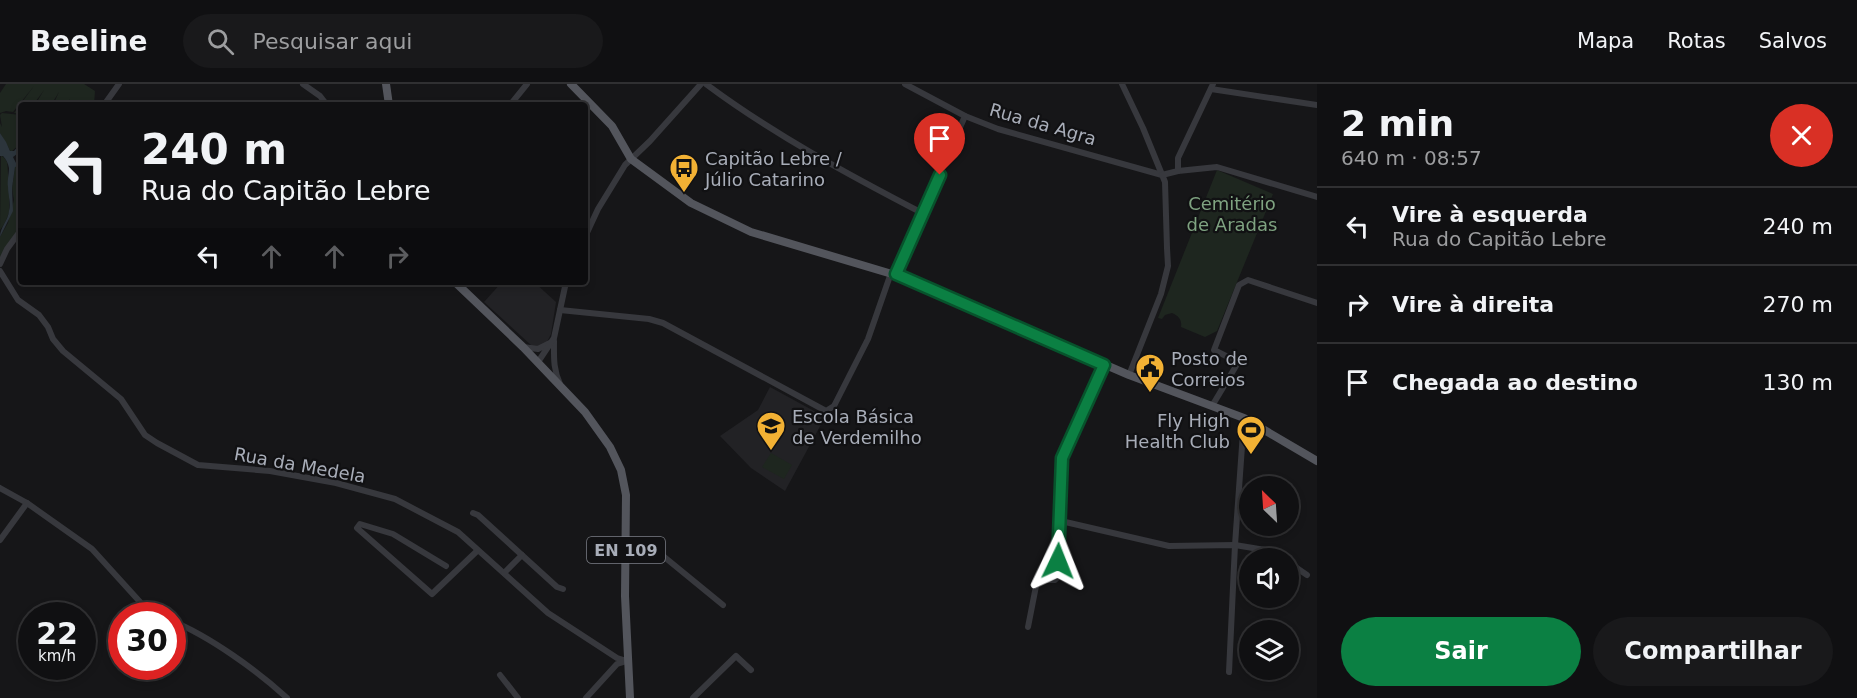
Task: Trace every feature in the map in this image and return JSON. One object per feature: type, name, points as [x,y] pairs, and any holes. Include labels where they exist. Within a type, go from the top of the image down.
[{"type":"main road","points":[[386,84],[389,102]]},
{"type":"main road","points":[[571,84],[612,126],[631,159],[691,203],[751,232],[893,274],[1104,365],[1244,418],[1317,461]]},
{"type":"main road","name":"EN 109","points":[[458,285],[523,346],[585,412],[610,447],[621,470],[626,495],[625,596],[630,698]]},
{"type":"street","points":[[106,102],[119,84]]},
{"type":"street","points":[[303,84],[325,102]]},
{"type":"street","points":[[512,102],[527,84]]},
{"type":"street","points":[[588,231],[625,165],[650,141],[701,84]]},
{"type":"street","points":[[706,84],[735,106],[781,135],[924,214]]},
{"type":"street","name":"Rua da Agra","points":[[905,84],[965,116],[998,129],[1162,175]]},
{"type":"street","points":[[1122,84],[1162,175],[1166,195],[1168,266],[1158,303],[1129,375]]},
{"type":"street","points":[[1178,171],[1178,158],[1212,86],[1317,105]]},
{"type":"street","points":[[560,310],[663,322],[826,411],[834,406],[859,359],[893,274],[924,214],[965,116]]},
{"type":"street","points":[[1143,169],[1158,164]]},
{"type":"street","points":[[1162,175],[1216,167],[1317,197]]},
{"type":"street","points":[[0,264],[18,234]]},
{"type":"street","name":"Rua da Medela","points":[[0,272],[18,300],[39,315],[63,351],[121,399],[145,435],[157,443],[198,465],[270,471],[336,483],[394,499],[458,532],[477,552],[548,613],[617,658],[627,661]]},
{"type":"street","points":[[1212,406],[1236,366],[1236,361],[1232,357],[1214,350],[1239,285],[1243,281],[1248,280],[1317,303]]},
{"type":"street","points":[[561,387],[555,373],[553,355],[563,285]]},
{"type":"street","points":[[523,346],[533,349],[543,348],[554,338]]},
{"type":"street","points":[[538,362],[554,338]]},
{"type":"street","points":[[538,362],[553,355]]},
{"type":"street","points":[[1028,627],[1036,582],[1054,580],[1058,577],[1062,458],[1104,365]]},
{"type":"street","points":[[1229,672],[1244,418]]},
{"type":"street","points":[[0,488],[27,503],[92,549],[140,602]]},
{"type":"street","points":[[0,540],[27,503]]},
{"type":"street","points":[[473,513],[478,515],[557,587],[563,589]]},
{"type":"street","points":[[1061,521],[1169,546],[1249,548]]},
{"type":"street","points":[[446,566],[393,534],[360,524],[357,528],[432,594],[477,552]]},
{"type":"street","points":[[375,544],[376,536],[381,531]]},
{"type":"street","points":[[626,543],[657,551],[723,605]]},
{"type":"street","points":[[504,573],[522,555]]},
{"type":"street","points":[[1299,570],[1307,575]]},
{"type":"street","points":[[186,626],[210,640],[287,698]]},
{"type":"street","points":[[693,698],[736,656],[751,670]]},
{"type":"street","points":[[586,698],[617,664],[627,661]]},
{"type":"street","points":[[500,675],[518,698]]},
{"type":"shaded area","points":[[0,133],[10,151],[14,151],[18,146],[18,153],[13,157],[18,166],[15,167],[12,188],[13,211],[0,237],[10,205],[9,168],[5,158],[0,156]]},
{"type":"shaded area","points":[[499,285],[537,285],[556,302],[551,334],[547,342],[540,347],[532,346],[484,302]]},
{"type":"shaded area","name":"Escola Básica de Verdemilho","points":[[770,387],[825,417],[785,491],[751,468],[720,436],[758,410]]},
{"type":"green space","points":[[6,84],[84,84],[95,91],[94,102],[69,102],[70,99],[68,102],[54,102],[59,92],[53,102],[37,102],[44,90],[35,102],[22,102],[34,86],[21,102],[18,102],[13,112],[0,113],[0,93]]},
{"type":"green space","points":[[2,113],[18,115],[18,146],[11,152],[0,133],[0,123],[2,127],[0,115]]},
{"type":"green space","points":[[1,155],[7,162],[9,212],[0,230]]},
{"type":"green space","points":[[18,166],[18,232],[0,261],[0,237],[8,223],[14,200],[12,188],[15,167]]},
{"type":"green space","name":"Cemitério de Aradas","points":[[1217,170],[1273,194],[1217,331],[1205,337],[1181,327],[1180,318],[1172,313],[1165,315],[1162,319],[1158,318]]},
{"type":"green space","points":[[771,453],[792,465],[784,479],[762,467]]},
{"type":"place","name":"Capitão Lebre / Júlio Catarino","points":[[684,194]]},
{"type":"place","name":"Posto de Correios","points":[[1150,394]]},
{"type":"place","name":"Escola Básica de Verdemilho","points":[[771,452]]},
{"type":"place","name":"Fly High Health Club","points":[[1251,456]]},
{"type":"route","points":[[940,175],[896,274],[1104,365],[1062,458],[1058,561]]}]
